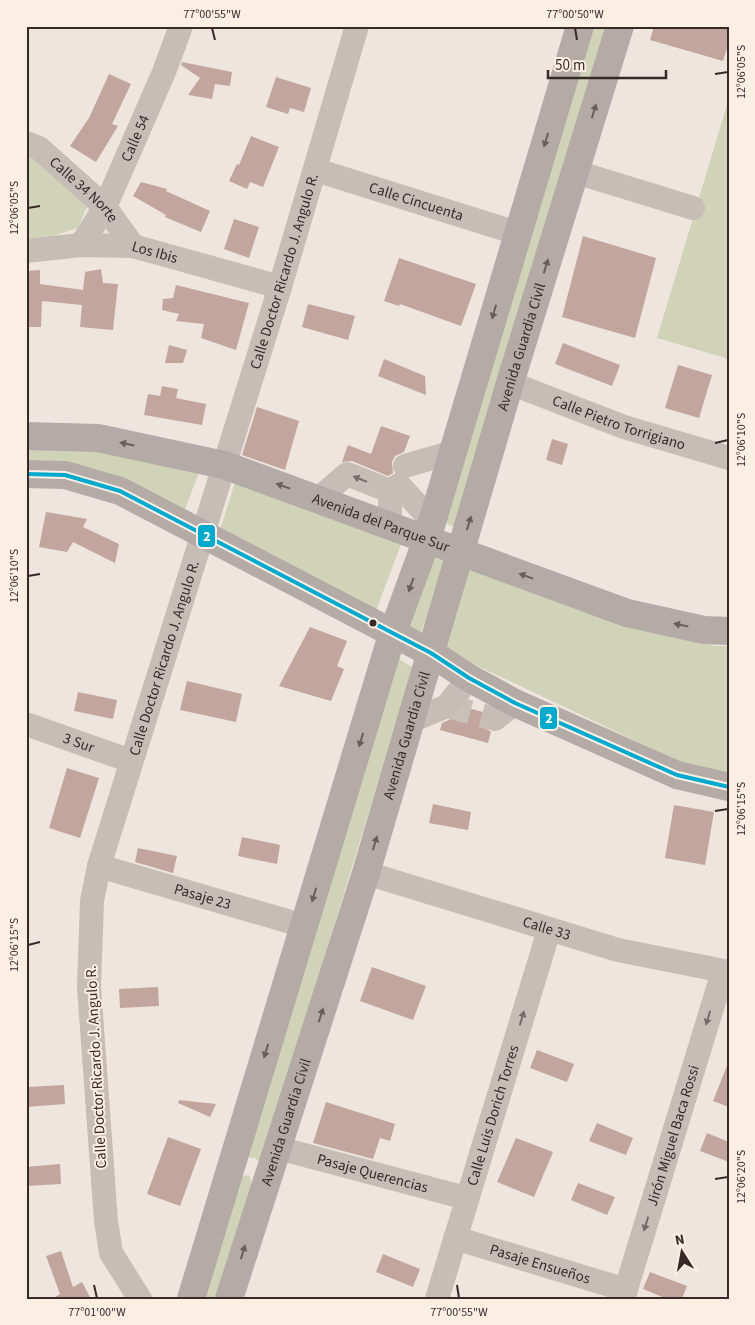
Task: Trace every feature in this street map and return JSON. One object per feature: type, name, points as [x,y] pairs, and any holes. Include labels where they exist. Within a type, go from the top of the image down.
[{"type":"main road","points":[[191,1299],[392,635],[430,530],[580,26]]},
{"type":"main road","name":"Avenida Guardia Civil","points":[[229,1299],[366,873],[510,383],[620,26]]},
{"type":"main road","name":"Avenida del Parque Sur","points":[[26,436],[98,438],[224,464],[390,526],[430,530],[460,552],[627,613],[704,630],[729,631]]},
{"type":"main road","points":[[26,474],[65,475],[120,492],[392,635],[431,653],[469,678],[505,711],[677,775],[729,787]]},
{"type":"main road","points":[[231,1167],[243,1162],[250,1162],[262,1169],[267,1176]]},
{"type":"street","name":"Calle 54","points":[[81,245],[105,207],[164,72],[181,26]]},
{"type":"street","name":"Calle Doctor Ricardo J. Angulo R.","points":[[140,1299],[111,1253],[106,1221],[89,987],[92,901],[99,866],[316,170],[357,26]]},
{"type":"street","name":"Calle 34 Norte","points":[[26,143],[39,148],[105,207],[133,246]]},
{"type":"street","name":"Calle Cincuenta","points":[[316,170],[517,233]]},
{"type":"street","points":[[576,172],[692,208]]},
{"type":"street","name":"Los Ibis","points":[[26,251],[81,245],[133,246],[280,287]]},
{"type":"street","name":"Calle Pietro Torrigiano","points":[[510,383],[624,427],[720,458],[729,458]]},
{"type":"street","points":[[318,499],[347,474],[398,481],[453,452]]},
{"type":"street","points":[[390,526],[398,481]]},
{"type":"street","points":[[398,481],[430,530]]},
{"type":"street","points":[[411,721],[447,706],[469,678]]},
{"type":"street","name":"3 Sur","points":[[26,724],[131,761]]},
{"type":"street","name":"Pasaje 23","points":[[99,866],[304,926]]},
{"type":"street","name":"Calle 33","points":[[366,873],[618,950],[726,972]]},
{"type":"street","name":"Calle Luis Dorich Torres","points":[[437,1299],[466,1198],[549,930]]},
{"type":"street","name":"Jirón Miguel Baca Rossi","points":[[624,1294],[726,972]]},
{"type":"street","name":"Pasaje Querencias","points":[[278,1148],[466,1198]]},
{"type":"street","name":"Pasaje Ensueños","points":[[455,1238],[624,1294]]},
{"type":"green space","points":[[589,26],[611,26],[456,525],[452,526],[446,523]]},
{"type":"green space","points":[[729,98],[729,359],[657,338]]},
{"type":"green space","points":[[26,151],[88,204],[78,228],[43,239],[26,240]]},
{"type":"green space","points":[[68,442],[201,467],[182,517],[26,468],[26,444]]},
{"type":"green space","points":[[237,476],[403,539],[374,616],[219,533]]},
{"type":"green space","points":[[432,556],[447,562],[420,635],[405,630]]},
{"type":"green space","points":[[471,565],[637,624],[714,646],[729,646],[729,775],[693,768],[446,651]]},
{"type":"green space","points":[[396,657],[413,668],[261,1164],[255,1158],[241,1157]]},
{"type":"green space","points":[[249,1175],[254,1189],[219,1299],[199,1299],[241,1176]]},
{"type":"building","points":[[654,26],[729,26],[729,42],[723,61],[650,40]]},
{"type":"building","points":[[182,62],[232,72],[230,86],[215,84],[212,99],[188,95],[200,78],[181,65]]},
{"type":"building","points":[[109,74],[131,84],[112,124],[118,126],[96,162],[70,146],[89,118]]},
{"type":"building","points":[[276,77],[311,88],[304,112],[290,108],[288,114],[266,107]]},
{"type":"building","points":[[251,136],[279,147],[263,187],[250,182],[247,189],[229,181],[237,164],[239,165]]},
{"type":"building","points":[[141,182],[167,189],[166,191],[210,211],[201,232],[165,217],[166,215],[133,196]]},
{"type":"building","points":[[234,219],[259,227],[249,258],[224,249]]},
{"type":"building","points":[[583,236],[656,258],[635,338],[562,317]]},
{"type":"building","points":[[399,258],[476,284],[461,326],[400,304],[399,306],[384,301]]},
{"type":"building","points":[[101,269],[103,283],[118,284],[113,330],[80,327],[82,305],[42,301],[41,327],[26,327],[26,271],[40,270],[40,284],[83,290],[85,272]]},
{"type":"building","points":[[176,285],[249,303],[236,350],[201,338],[204,324],[176,321],[179,314],[162,310],[163,299],[173,298]]},
{"type":"building","points":[[308,304],[355,316],[348,340],[302,327]]},
{"type":"building","points":[[563,343],[620,365],[612,386],[555,364]]},
{"type":"building","points":[[169,345],[187,350],[183,363],[165,363]]},
{"type":"building","points":[[384,359],[425,376],[426,395],[378,376]]},
{"type":"building","points":[[678,365],[712,375],[699,418],[665,408]]},
{"type":"building","points":[[162,386],[178,389],[176,398],[206,404],[202,425],[144,415],[148,394],[160,396]]},
{"type":"building","points":[[257,407],[299,421],[285,470],[242,455]]},
{"type":"building","points":[[381,426],[410,436],[404,452],[395,456],[392,462],[393,473],[388,476],[352,461],[342,462],[348,445],[371,454]]},
{"type":"building","points":[[552,439],[568,444],[562,465],[546,460]]},
{"type":"building","points":[[46,512],[87,519],[83,527],[119,544],[115,563],[73,542],[67,552],[39,547]]},
{"type":"building","points":[[310,627],[347,641],[337,666],[344,669],[331,701],[279,686]]},
{"type":"building","points":[[187,681],[242,694],[236,722],[180,710]]},
{"type":"building","points":[[78,692],[117,700],[113,719],[74,711]]},
{"type":"building","points":[[464,707],[483,712],[482,722],[485,728],[491,732],[488,743],[440,730],[442,723],[453,718]]},
{"type":"building","points":[[67,768],[99,778],[80,838],[49,828]]},
{"type":"building","points":[[433,804],[471,812],[468,830],[429,823]]},
{"type":"building","points":[[674,805],[714,812],[705,865],[665,858]]},
{"type":"building","points":[[242,837],[280,845],[277,864],[238,856]]},
{"type":"building","points":[[138,848],[177,856],[173,873],[135,862]]},
{"type":"building","points":[[372,967],[426,986],[413,1020],[360,1001]]},
{"type":"building","points":[[158,987],[159,1006],[120,1008],[119,989]]},
{"type":"building","points":[[537,1050],[574,1064],[567,1082],[530,1068]]},
{"type":"building","points":[[729,1063],[729,1107],[713,1101]]},
{"type":"building","points":[[64,1085],[65,1104],[26,1107],[26,1087]]},
{"type":"building","points":[[179,1100],[216,1104],[210,1117],[178,1103]]},
{"type":"building","points":[[326,1102],[395,1124],[390,1141],[380,1138],[373,1159],[313,1143]]},
{"type":"building","points":[[597,1123],[633,1138],[626,1155],[589,1141]]},
{"type":"building","points":[[707,1133],[729,1142],[729,1162],[700,1151]]},
{"type":"building","points":[[168,1137],[201,1149],[180,1206],[147,1194]]},
{"type":"building","points":[[516,1138],[553,1152],[534,1197],[497,1182]]},
{"type":"building","points":[[60,1164],[61,1184],[26,1186],[26,1167]]},
{"type":"building","points":[[578,1183],[615,1197],[607,1215],[571,1200]]},
{"type":"building","points":[[61,1251],[73,1287],[82,1282],[91,1299],[52,1299],[60,1294],[46,1256]]},
{"type":"building","points":[[383,1254],[420,1269],[413,1287],[376,1272]]},
{"type":"building","points":[[650,1272],[687,1286],[682,1299],[667,1299],[643,1289]]},
{"type":"tunnel","points":[[447,706],[495,719]]},
{"type":"transit line","name":"2","points":[[26,474],[65,475],[120,491],[431,653],[469,678],[515,703],[677,775],[729,787]]}]
